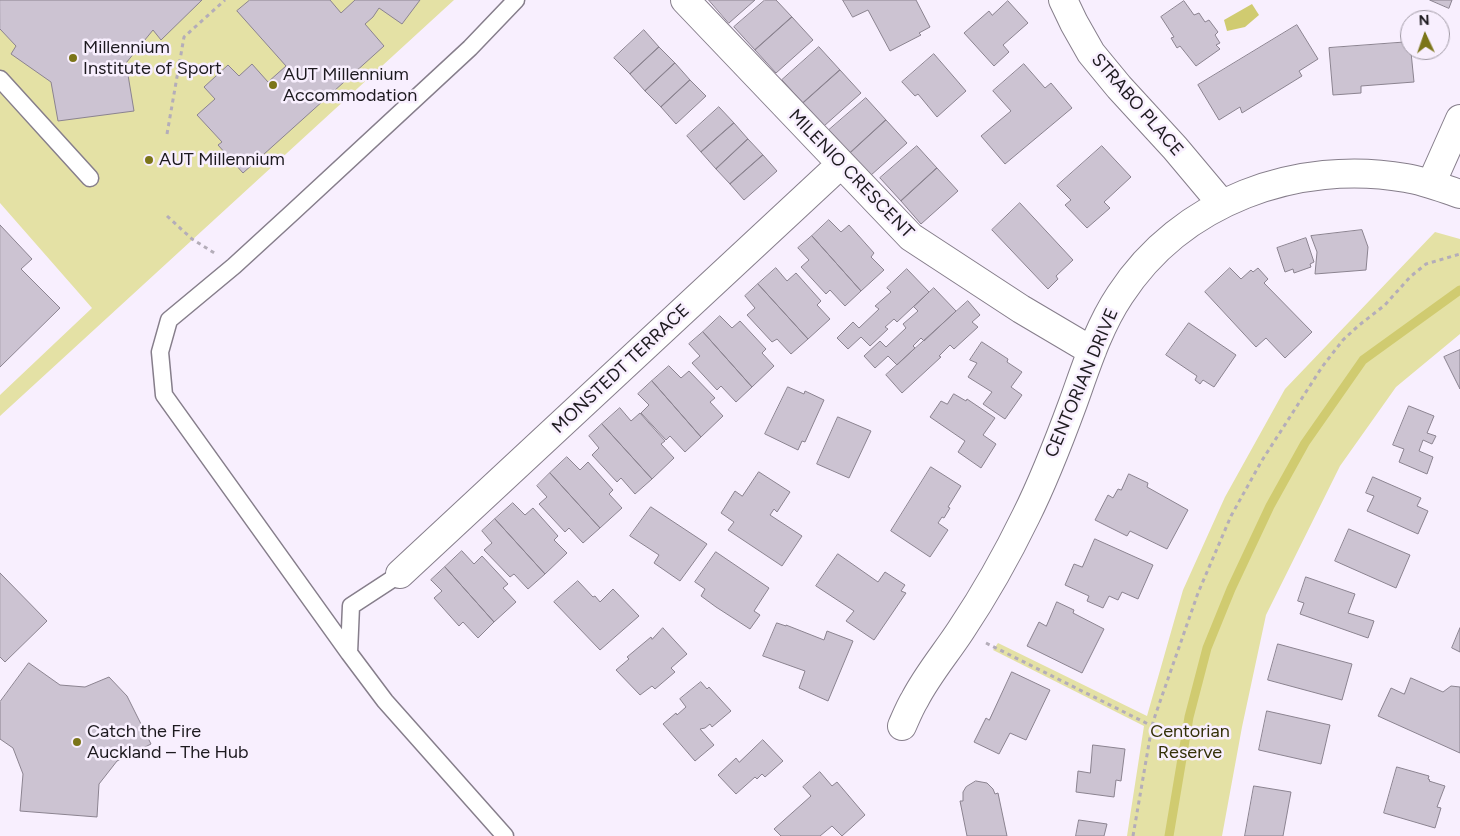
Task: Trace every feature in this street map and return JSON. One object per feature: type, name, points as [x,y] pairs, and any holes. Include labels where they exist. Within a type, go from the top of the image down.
[{"type":"street","name":"MILENIO CRESCENT","points":[[684,0],[911,238],[1021,309],[1092,351]]},
{"type":"street","name":"STRABO PLACE","points":[[1063,0],[1091,53],[1222,204]]},
{"type":"street","points":[[1431,184],[1460,119]]},
{"type":"street","name":"MONSTEDT TERRACE","points":[[400,574],[841,164]]},
{"type":"street","name":"CENTORIAN DRIVE","points":[[902,726],[915,698],[977,605],[1026,516],[1106,319],[1134,274],[1174,235],[1196,218],[1222,204],[1277,182],[1341,174],[1373,174],[1406,178],[1460,194]]},
{"type":"lane","points":[[505,836],[385,701],[164,395],[160,352],[170,320],[234,266],[462,55],[516,0]]},
{"type":"lane","points":[[0,79],[90,178]]},
{"type":"lane","points":[[349,653],[352,606],[400,574]]},
{"type":"path","points":[[168,134],[184,37],[225,0]]},
{"type":"path","points":[[167,216],[192,239],[234,266]]},
{"type":"path","points":[[1133,836],[1152,726],[1198,593],[1231,516],[1261,462],[1322,367],[1343,340],[1385,305],[1410,277],[1426,264],[1460,254]]},
{"type":"path","points":[[961,631],[1152,726]]},
{"type":"green space","name":"AUT Millennium","points":[[0,0],[454,0],[0,416],[0,395],[92,308],[0,203]]},
{"type":"green space","name":"Centorian Reserve","points":[[1435,232],[1460,239],[1460,334],[1396,387],[1340,466],[1266,615],[1242,727],[1222,836],[1127,836],[1144,726],[993,650],[998,643],[1147,716],[1183,590],[1225,497],[1285,389]]},
{"type":"shaded area","points":[[1252,4],[1259,15],[1245,27],[1227,31],[1224,20]]},
{"type":"building","name":"Millennium Institute of Sport","points":[[0,0],[202,0],[161,40],[153,30],[126,63],[134,111],[58,121],[51,82],[11,54],[16,46],[0,29]]},
{"type":"building","name":"AUT Millennium Accommodation","points":[[250,0],[330,0],[341,13],[355,0],[420,0],[402,24],[379,8],[365,24],[384,46],[243,173],[218,145],[222,142],[197,115],[215,99],[204,87],[228,65],[239,76],[252,64],[268,82],[286,66],[237,11]]},
{"type":"building","points":[[709,0],[755,0],[729,23]]},
{"type":"building","points":[[765,0],[776,0],[792,17],[755,50],[734,27]]},
{"type":"building","points":[[843,0],[916,0],[930,27],[919,33],[921,35],[890,51],[868,10],[853,17]]},
{"type":"building","points":[[1430,0],[1452,0],[1449,8]]},
{"type":"building","points":[[1008,1],[1028,23],[1003,45],[1009,52],[994,66],[964,33],[989,11],[992,15]]},
{"type":"building","points":[[1184,1],[1194,15],[1199,13],[1205,22],[1209,20],[1218,32],[1215,35],[1220,43],[1216,45],[1220,49],[1196,66],[1180,46],[1177,48],[1171,38],[1174,37],[1161,17]]},
{"type":"building","points":[[792,17],[813,40],[776,73],[755,50]]},
{"type":"building","points":[[1297,25],[1318,59],[1299,71],[1302,76],[1242,113],[1240,107],[1219,120],[1198,85]]},
{"type":"building","points":[[644,30],[659,47],[630,74],[614,58]]},
{"type":"building","points":[[1400,43],[1400,60],[1412,60],[1414,82],[1361,86],[1361,93],[1333,95],[1329,48]]},
{"type":"building","points":[[659,47],[675,63],[645,91],[630,74]]},
{"type":"building","points":[[819,47],[840,70],[803,103],[782,80]]},
{"type":"building","points":[[934,54],[966,91],[937,117],[918,94],[915,96],[902,82]]},
{"type":"building","points":[[675,63],[690,80],[661,107],[645,91]]},
{"type":"building","points":[[1024,64],[1045,88],[1051,83],[1072,108],[1005,164],[981,136],[1011,111],[993,91]]},
{"type":"building","points":[[840,70],[861,93],[824,126],[803,103]]},
{"type":"building","points":[[690,80],[706,96],[676,124],[661,107]]},
{"type":"building","points":[[866,98],[886,120],[850,153],[829,130]]},
{"type":"building","points":[[719,107],[734,123],[701,152],[687,136]]},
{"type":"building","points":[[886,120],[907,143],[870,176],[850,153]]},
{"type":"building","points":[[734,123],[748,139],[716,169],[701,152]]},
{"type":"building","points":[[748,139],[763,155],[730,184],[716,169]]},
{"type":"building","points":[[917,146],[937,168],[901,201],[880,178]]},
{"type":"building","points":[[1102,146],[1131,177],[1104,202],[1110,208],[1087,228],[1065,205],[1071,200],[1057,186]]},
{"type":"building","points":[[763,155],[777,171],[744,200],[730,184]]},
{"type":"building","points":[[937,168],[958,191],[921,224],[901,201]]},
{"type":"building","points":[[1020,203],[1073,260],[1056,276],[1058,279],[1048,289],[992,230]]},
{"type":"building","points":[[829,220],[841,232],[849,225],[874,253],[871,257],[884,270],[861,291],[812,236]]},
{"type":"building","points":[[0,225],[32,259],[21,269],[60,308],[0,367]]},
{"type":"building","points":[[1362,230],[1368,247],[1366,270],[1315,274],[1317,252],[1311,236]]},
{"type":"building","points":[[812,236],[861,291],[845,306],[830,290],[826,294],[801,267],[809,260],[798,248]]},
{"type":"building","points":[[1306,238],[1314,262],[1310,264],[1311,267],[1294,273],[1293,269],[1285,272],[1277,248]]},
{"type":"building","points":[[776,268],[787,281],[796,273],[821,301],[817,305],[830,319],[808,339],[758,284]]},
{"type":"building","points":[[1230,268],[1241,279],[1251,270],[1253,272],[1258,268],[1268,279],[1264,283],[1312,332],[1285,358],[1266,338],[1256,347],[1205,292]]},
{"type":"building","points":[[907,269],[929,292],[897,322],[894,319],[885,327],[888,329],[870,346],[861,337],[848,349],[837,338],[853,322],[859,328],[879,309],[875,306],[891,292],[887,288]]},
{"type":"building","points":[[758,284],[808,339],[791,354],[777,339],[772,342],[747,315],[755,308],[745,296]]},
{"type":"building","points":[[934,288],[956,311],[924,341],[921,338],[913,346],[915,348],[897,365],[888,356],[875,368],[864,356],[880,341],[886,347],[906,328],[903,324],[918,311],[914,307]]},
{"type":"building","points":[[968,301],[980,315],[972,322],[978,327],[954,349],[950,345],[939,356],[941,357],[902,393],[886,375]]},
{"type":"building","points":[[720,316],[732,328],[740,321],[766,349],[762,353],[774,366],[752,387],[703,332]]},
{"type":"building","points":[[1189,323],[1236,355],[1214,387],[1203,380],[1200,384],[1195,380],[1197,376],[1166,355]]},
{"type":"building","points":[[703,332],[752,387],[736,402],[721,386],[717,390],[692,363],[700,356],[689,344]]},
{"type":"building","points":[[982,342],[1008,359],[1007,362],[1022,372],[1011,387],[1022,395],[1005,419],[983,404],[992,392],[968,377],[977,363],[970,360]]},
{"type":"building","points":[[1460,350],[1460,389],[1444,357]]},
{"type":"building","points":[[669,366],[681,378],[689,371],[715,398],[710,402],[723,416],[701,437],[652,381]]},
{"type":"building","points":[[652,381],[701,437],[685,452],[670,436],[666,440],[641,413],[649,405],[638,394]]},
{"type":"building","points":[[788,387],[804,394],[805,391],[824,400],[805,442],[802,441],[798,450],[765,434]]},
{"type":"building","points":[[954,394],[966,401],[967,399],[995,418],[983,435],[996,444],[981,468],[958,452],[965,441],[930,417],[941,401],[947,404]]},
{"type":"building","points":[[1409,406],[1434,416],[1427,433],[1436,436],[1432,444],[1423,440],[1419,451],[1433,457],[1427,474],[1399,462],[1404,449],[1393,445]]},
{"type":"building","points":[[620,408],[631,421],[640,413],[665,441],[661,444],[674,458],[652,479],[602,424]]},
{"type":"building","points":[[838,417],[871,431],[849,478],[817,464]]},
{"type":"building","points":[[602,424],[652,479],[635,494],[621,478],[617,482],[592,455],[599,448],[589,436]]},
{"type":"building","points":[[567,457],[580,470],[588,462],[613,490],[609,494],[622,508],[600,528],[550,473]]},
{"type":"building","points":[[931,467],[961,486],[948,507],[950,508],[944,518],[942,517],[938,523],[948,530],[930,557],[891,531]]},
{"type":"building","points":[[759,472],[790,492],[777,512],[774,509],[770,515],[802,536],[782,566],[728,530],[734,522],[721,513],[735,491],[742,496]]},
{"type":"building","points":[[550,473],[600,528],[583,543],[569,528],[565,532],[539,504],[547,497],[537,486]]},
{"type":"building","points":[[1129,474],[1148,483],[1147,487],[1188,510],[1167,549],[1130,531],[1127,536],[1095,520],[1108,495],[1113,498],[1118,489],[1121,490]]},
{"type":"building","points":[[1373,477],[1421,498],[1417,506],[1428,511],[1418,534],[1367,511],[1374,496],[1366,493]]},
{"type":"building","points":[[513,503],[525,515],[533,508],[558,536],[554,540],[567,553],[545,574],[495,519]]},
{"type":"building","points":[[651,507],[707,544],[680,581],[654,563],[659,555],[630,536]]},
{"type":"building","points":[[495,519],[545,574],[528,589],[514,574],[510,577],[484,550],[492,543],[482,531]]},
{"type":"building","points":[[1349,529],[1410,555],[1396,588],[1335,561]]},
{"type":"building","points":[[1095,539],[1153,565],[1138,599],[1122,592],[1118,600],[1109,596],[1103,608],[1087,601],[1089,596],[1065,585],[1074,564],[1082,567]]},
{"type":"building","points":[[462,551],[474,564],[482,556],[508,584],[503,588],[516,602],[494,622],[445,567]]},
{"type":"building","points":[[716,552],[769,588],[754,611],[760,615],[750,629],[701,596],[705,589],[695,582]]},
{"type":"building","points":[[838,554],[878,582],[885,572],[905,585],[901,591],[906,593],[874,640],[846,621],[854,611],[816,586]]},
{"type":"building","points":[[445,567],[494,622],[478,638],[463,622],[459,626],[434,598],[442,591],[431,580]]},
{"type":"building","points":[[0,573],[47,621],[5,662],[0,657]]},
{"type":"building","points":[[1306,577],[1355,594],[1348,613],[1374,621],[1368,638],[1300,614],[1304,603],[1298,601]]},
{"type":"building","points":[[578,581],[600,602],[613,589],[639,616],[600,650],[554,602]]},
{"type":"building","points":[[1057,602],[1074,610],[1073,613],[1104,629],[1082,673],[1027,646],[1039,622],[1046,626]]},
{"type":"building","points":[[777,623],[824,640],[827,631],[853,641],[828,701],[799,688],[805,671],[763,656]]},
{"type":"building","points":[[663,628],[687,654],[671,668],[675,672],[655,689],[652,686],[640,695],[616,670],[629,659],[627,657],[651,637],[652,639]]},
{"type":"building","points":[[1460,628],[1460,652],[1452,648]]},
{"type":"building","points":[[1278,644],[1352,664],[1342,700],[1268,680]]},
{"type":"building","name":"Catch the Fire Auckland – The Hub","points":[[29,663],[60,685],[85,687],[109,677],[127,696],[151,744],[117,761],[99,784],[97,817],[20,811],[23,774],[13,748],[0,739],[0,702]]},
{"type":"building","points":[[1012,672],[1050,690],[1026,740],[1010,733],[999,754],[974,742],[986,718],[989,720]]},
{"type":"building","points":[[1411,678],[1443,692],[1451,686],[1460,687],[1460,753],[1378,716],[1391,688],[1404,694]]},
{"type":"building","points":[[701,682],[707,689],[709,687],[731,711],[712,727],[710,724],[700,729],[714,745],[695,761],[663,724],[686,707],[680,699]]},
{"type":"building","points":[[1267,711],[1330,725],[1321,764],[1259,750]]},
{"type":"building","points":[[763,740],[783,761],[765,777],[762,774],[757,779],[755,777],[736,794],[718,775],[736,758],[739,762]]},
{"type":"building","points":[[1093,745],[1125,749],[1121,781],[1116,780],[1114,797],[1076,792],[1078,771],[1090,773]]},
{"type":"building","points":[[1397,767],[1429,776],[1429,781],[1445,786],[1437,807],[1441,808],[1435,828],[1384,813]]},
{"type":"building","points":[[820,772],[832,786],[837,782],[865,815],[842,836],[832,826],[820,836],[781,836],[774,829],[811,796],[803,787]]},
{"type":"building","points":[[976,781],[987,783],[995,794],[998,793],[1007,836],[967,836],[960,801],[963,801],[963,792],[966,787]]},
{"type":"building","points":[[1254,786],[1291,792],[1283,836],[1245,836]]},
{"type":"building","points":[[1079,820],[1107,824],[1104,836],[1076,836]]},
{"type":"waterway","points":[[1169,836],[1189,717],[1207,648],[1231,589],[1270,506],[1305,443],[1363,360],[1460,290]]},
{"type":"place","name":"Millennium Institute of Sport","points":[[73,58]]},
{"type":"place","name":"AUT Millennium Accommodation","points":[[273,85]]},
{"type":"place","name":"AUT Millennium","points":[[149,160]]},
{"type":"place","name":"Catch the Fire Auckland – The Hub","points":[[77,742]]}]
